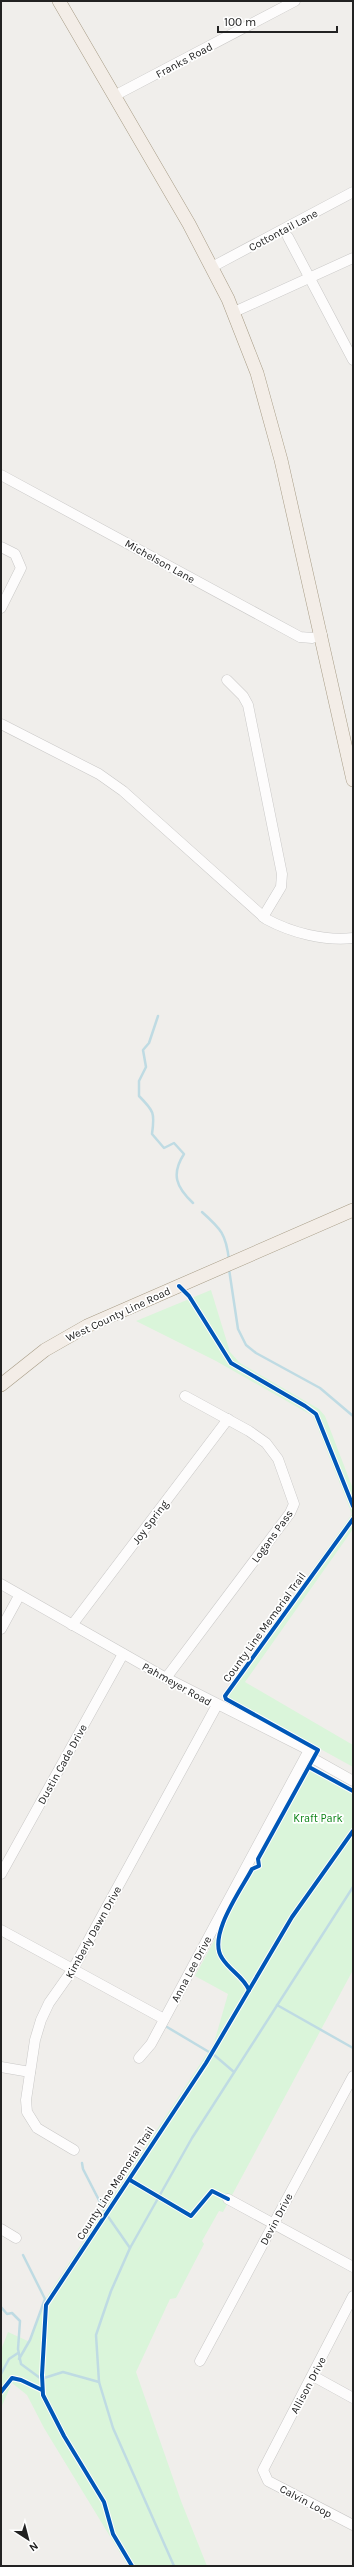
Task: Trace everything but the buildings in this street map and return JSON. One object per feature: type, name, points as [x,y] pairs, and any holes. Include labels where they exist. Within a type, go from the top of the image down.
[{"type":"main road","points":[[59,1],[212,267],[234,312],[272,421],[322,635],[353,780]]},
{"type":"main road","name":"West County Line Road","points":[[1,1385],[28,1362],[62,1340],[106,1317],[353,1210]]},
{"type":"street","name":"Franks Road","points":[[114,96],[295,1]]},
{"type":"street","name":"Cottontail Lane","points":[[212,267],[353,192]]},
{"type":"street","points":[[288,237],[353,360]]},
{"type":"street","points":[[234,312],[353,258]]},
{"type":"street","name":"Michelson Lane","points":[[1,475],[300,637],[312,638],[322,635]]},
{"type":"street","points":[[1,547],[15,554],[23,561],[1,608]]},
{"type":"street","points":[[227,680],[243,696],[248,705],[281,860],[281,888],[263,916]]},
{"type":"street","points":[[1,724],[99,774],[123,792],[263,916],[279,926],[307,935],[341,939],[353,938]]},
{"type":"street","name":"Logans Pass","points":[[166,1678],[290,1513],[294,1504],[280,1464],[272,1450],[258,1437],[185,1396]]},
{"type":"street","name":"Joy Spring","points":[[72,1625],[228,1420]]},
{"type":"street","name":"Pahmeyer Road","points":[[1,1584],[166,1678],[309,1750],[314,1759],[353,1781]]},
{"type":"street","points":[[1,1630],[20,1596]]},
{"type":"street","name":"Dustin Cade Drive","points":[[1,1874],[123,1654]]},
{"type":"street","name":"Kimberly Dawn Drive","points":[[74,2150],[42,2132],[30,2118],[26,2100],[35,2040],[42,2016],[73,1969],[217,1705]]},
{"type":"street","name":"Anna Lee Drive","points":[[139,2058],[151,2044],[309,1750]]},
{"type":"street","points":[[1,1930],[164,2018]]},
{"type":"street","points":[[1,2067],[30,2072]]},
{"type":"street","name":"Devin Drive","points":[[200,2362],[353,2076]]},
{"type":"street","points":[[228,2199],[353,2267]]},
{"type":"street","points":[[1,2230],[16,2238]]},
{"type":"street","name":"Allison Drive","points":[[263,2473],[265,2462],[313,2376],[353,2296]]},
{"type":"street","points":[[313,2376],[353,2398]]},
{"type":"street","name":"Calvin Loop","points":[[263,2473],[270,2482],[353,2526]]},
{"type":"green space","points":[[211,1290],[230,1352],[240,1363],[319,1409],[325,1416],[353,1489],[353,1529],[245,1682],[353,1745],[353,1767],[223,1695],[352,1514],[313,1416],[216,1361],[136,1321]]},
{"type":"green space","name":"Kraft Park","points":[[308,1767],[312,1767],[353,1789],[353,1970],[223,2212],[219,2211],[202,2241],[204,2244],[176,2298],[170,2299],[136,2372],[181,2501],[207,2566],[128,2566],[44,2428],[27,2395],[12,2383],[1,2408],[1,2350],[8,2332],[30,2342],[42,2304],[214,2043],[228,1994],[195,1976]]},
{"type":"waterway","points":[[158,1016],[149,1043],[143,1050],[146,1067],[139,1081],[139,1096],[148,1105],[152,1113],[152,1134],[164,1148],[174,1143],[184,1154],[178,1168],[177,1180],[179,1186],[193,1203]]},
{"type":"waterway","points":[[202,1212],[222,1233],[229,1260]]},
{"type":"waterway","points":[[229,1269],[238,1329],[246,1345],[256,1353],[320,1388],[353,1416]]},
{"type":"waterway","points":[[174,2566],[113,2428],[99,2382],[96,2335],[111,2291],[130,2248],[192,2138],[353,1887]]},
{"type":"waterway","points":[[277,2005],[353,2048]]},
{"type":"waterway","points":[[167,2027],[209,2052]]},
{"type":"waterway","points":[[213,2054],[234,2072]]},
{"type":"waterway","points":[[82,2163],[83,2169],[104,2210]]},
{"type":"waterway","points":[[107,2215],[130,2248]]},
{"type":"waterway","points":[[19,2359],[30,2340],[45,2299],[23,2255]]},
{"type":"waterway","points":[[1,2307],[7,2314],[12,2313],[20,2321],[18,2349],[21,2364],[40,2378]]},
{"type":"waterway","points":[[1,2374],[9,2359],[18,2353]]},
{"type":"waterway","points":[[44,2378],[63,2372],[99,2382]]},
{"type":"cycle path","points":[[179,1286],[189,1296],[231,1363],[305,1406],[316,1414],[353,1506]]},
{"type":"cycle path","name":"County Line Memorial Trail","points":[[249,1990],[243,1981],[222,1958],[219,1949],[219,1938],[222,1926],[227,1913],[252,1869],[259,1866],[258,1859],[318,1750],[226,1699],[225,1696],[353,1519]]},
{"type":"cycle path","points":[[309,1767],[353,1791]]},
{"type":"cycle path","name":"County Line Memorial Trail","points":[[132,2566],[113,2534],[104,2502],[64,2436],[43,2395],[42,2375],[46,2305],[206,2063],[292,1917],[353,1831]]},
{"type":"cycle path","name":"County Line Memorial Trail","points":[[130,2180],[191,2216],[212,2191],[228,2199]]},
{"type":"cycle path","points":[[1,2392],[12,2378],[21,2380],[42,2390]]}]
